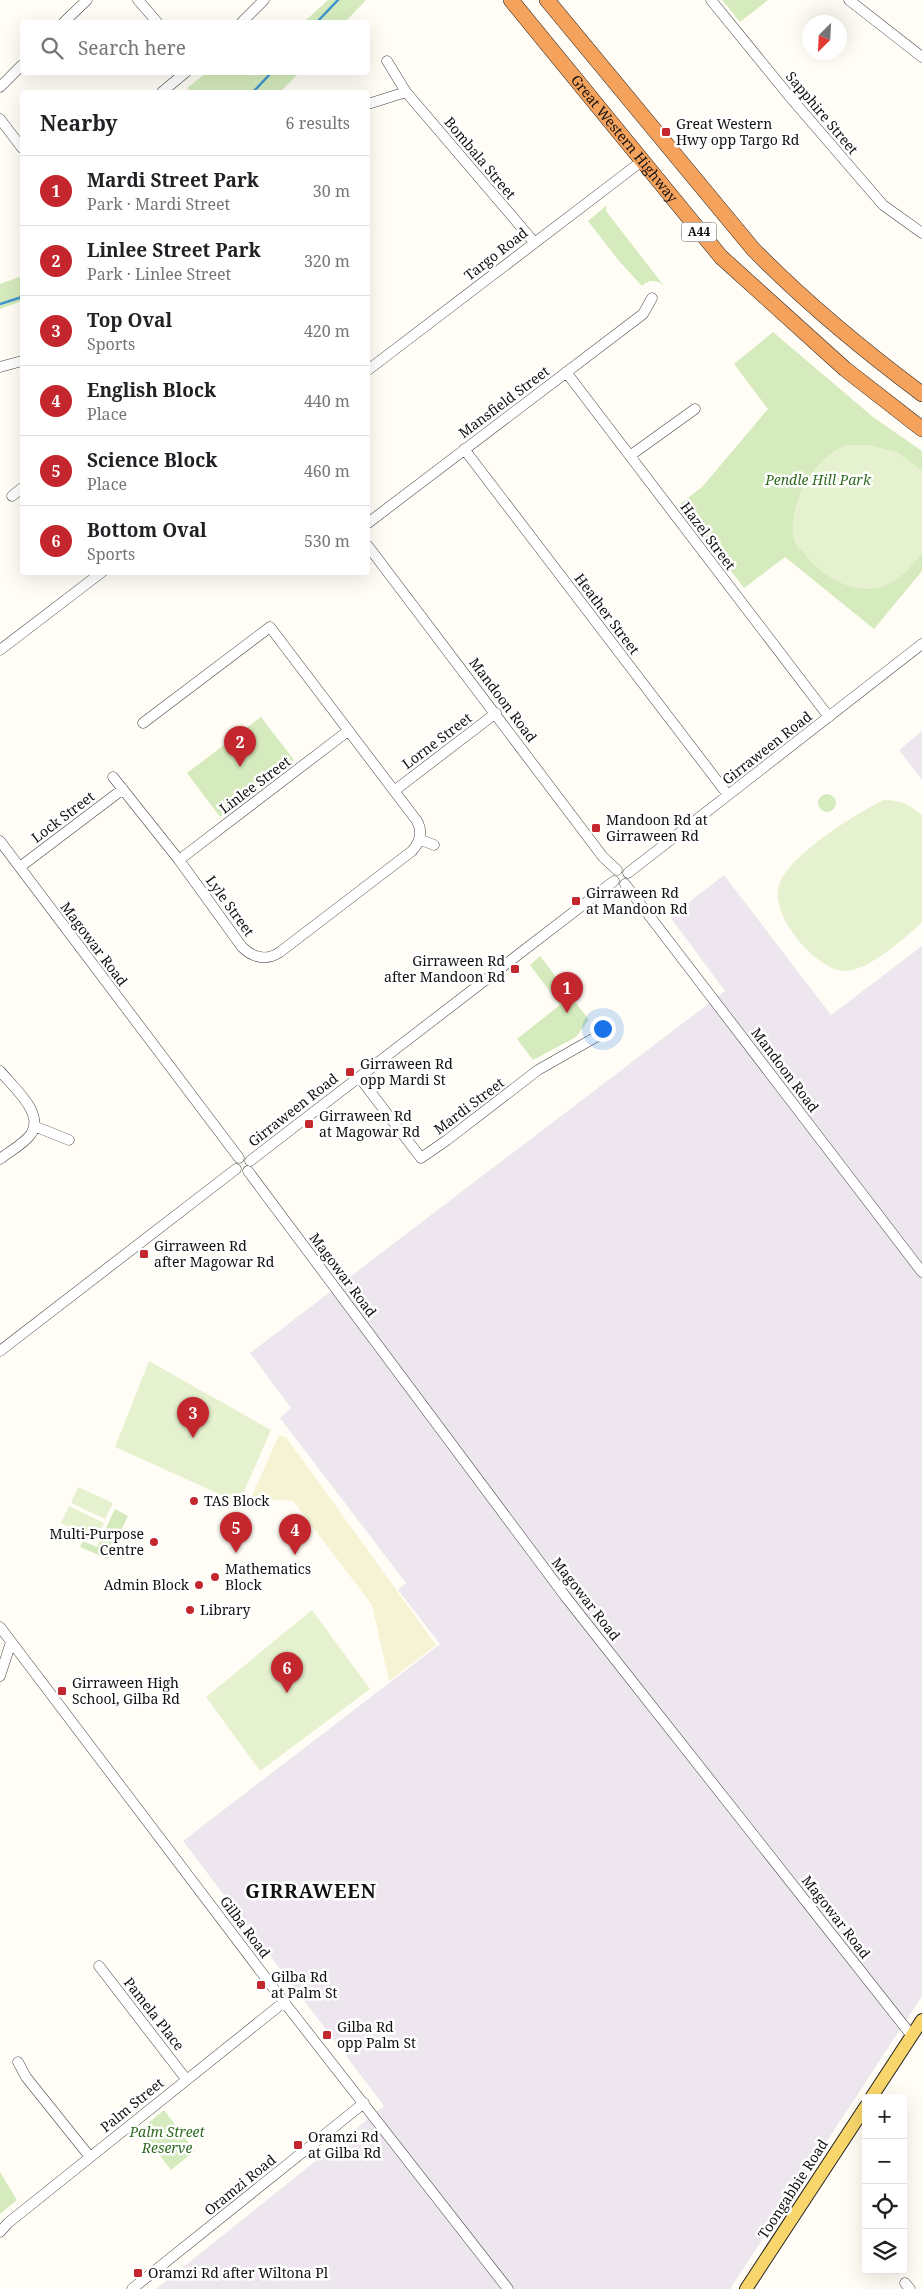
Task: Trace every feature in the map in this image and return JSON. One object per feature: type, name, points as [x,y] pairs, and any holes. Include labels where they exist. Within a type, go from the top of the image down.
[{"type":"highway","name":"Great Western Highway","points":[[511,0],[704,238],[741,277],[852,374],[922,429]]},
{"type":"highway","name":"Great Western Highway","points":[[547,0],[753,249],[800,294],[922,394]]},
{"type":"main road","points":[[874,2094],[922,2020]]},
{"type":"main road","name":"Toongabbie Road","points":[[746,2289],[862,2112]]},
{"type":"street","points":[[66,20],[87,0]]},
{"type":"street","points":[[138,0],[155,20]]},
{"type":"street","points":[[244,20],[264,0]]},
{"type":"street","name":"Sapphire Street","points":[[711,0],[790,97],[883,204],[922,233]]},
{"type":"street","points":[[849,0],[922,57]]},
{"type":"street","name":"Bombala Street","points":[[388,61],[406,92],[534,242]]},
{"type":"street","points":[[0,88],[20,67]]},
{"type":"street","points":[[164,90],[182,75]]},
{"type":"street","points":[[370,103],[406,92]]},
{"type":"street","points":[[0,119],[20,145]]},
{"type":"street","name":"Targo Road","points":[[370,368],[642,161]]},
{"type":"street","name":"Mansfield Street","points":[[370,521],[642,314],[652,298]]},
{"type":"street","points":[[0,367],[20,362]]},
{"type":"street","name":"Hazel Street","points":[[566,372],[631,455],[723,580],[829,716]]},
{"type":"street","points":[[631,455],[695,409]]},
{"type":"street","name":"Heather Street","points":[[464,449],[728,795]]},
{"type":"street","points":[[12,496],[20,490]]},
{"type":"street","name":"Mandoon Road","points":[[370,549],[603,856],[615,876]]},
{"type":"street","points":[[0,650],[98,575]]},
{"type":"street","points":[[143,724],[270,627],[419,825],[420,840],[434,845]]},
{"type":"street","name":"Girraween Road","points":[[628,873],[922,644]]},
{"type":"street","name":"Lorne Street","points":[[394,791],[496,714]]},
{"type":"street","name":"Linlee Street","points":[[179,860],[348,732]]},
{"type":"street","name":"Lyle Street","points":[[113,777],[179,860],[243,948],[255,956],[268,957],[280,952],[412,851],[420,840]]},
{"type":"street","name":"Lock Street","points":[[20,867],[123,789]]},
{"type":"street","name":"Magowar Road","points":[[0,841],[4,853],[20,867],[87,960],[239,1158]]},
{"type":"street","points":[[623,869],[628,873],[629,879],[625,884],[618,884],[615,876],[623,869]]},
{"type":"street","name":"Girraween Road","points":[[249,1166],[615,876]]},
{"type":"street","name":"Mandoon Road","points":[[625,884],[922,1272]]},
{"type":"street","name":"Mardi Street","points":[[359,1077],[421,1158],[538,1070],[596,1037]]},
{"type":"street","points":[[0,1071],[30,1108],[34,1119],[34,1126],[26,1139],[0,1159]]},
{"type":"street","points":[[34,1126],[69,1140]]},
{"type":"street","points":[[245,1157],[249,1166],[243,1173],[236,1169],[236,1162],[239,1158],[245,1157]]},
{"type":"street","name":"Magowar Road","points":[[249,1166],[565,1596],[912,2036]]},
{"type":"street","points":[[0,1351],[236,1169]]},
{"type":"street","name":"Gilba Road","points":[[0,1627],[284,2002],[508,2289]]},
{"type":"street","points":[[0,1676],[11,1642]]},
{"type":"street","name":"Pamela Place","points":[[99,1966],[186,2079]]},
{"type":"street","name":"Palm Street","points":[[0,2232],[8,2223],[284,2002]]},
{"type":"street","points":[[18,2062],[26,2077],[90,2157]]},
{"type":"street","name":"Oramzi Road","points":[[132,2289],[364,2103]]},
{"type":"shaded area","points":[[922,731],[922,780],[899,750]]},
{"type":"shaded area","points":[[724,875],[831,1015],[922,946],[922,1996],[730,2289],[156,2289],[384,2106],[183,1841],[440,1644],[398,1590],[406,1583],[280,1418],[291,1408],[250,1353],[725,991],[670,917]]},
{"type":"shaded area","points":[[279,1435],[286,1437],[436,1645],[389,1681],[372,1605],[293,1501],[251,1498]]},
{"type":"green space","points":[[328,0],[366,0],[347,20],[306,20]]},
{"type":"green space","points":[[722,0],[768,0],[740,22]]},
{"type":"green space","points":[[203,75],[297,75],[282,90],[189,90],[187,88]]},
{"type":"green space","points":[[607,205],[606,211],[664,286],[659,282],[653,281],[647,282],[642,286],[619,261],[588,221]]},
{"type":"green space","points":[[20,277],[20,302],[0,309],[0,284]]},
{"type":"green space","name":"Pendle Hill Park","points":[[773,332],[873,417],[922,451],[922,571],[874,629],[785,557],[744,588],[680,504],[702,487],[768,409],[734,364]]},
{"type":"green space","points":[[845,445],[868,445],[898,452],[922,471],[922,553],[899,578],[877,588],[853,587],[830,577],[811,561],[794,540],[793,529],[796,506],[805,484],[818,465],[830,454]]},
{"type":"green space","points":[[261,717],[294,760],[220,817],[187,773]]},
{"type":"green space","points":[[827,794],[833,797],[836,803],[833,809],[827,812],[821,809],[818,803],[821,797]]},
{"type":"green space","points":[[884,800],[904,804],[922,815],[922,922],[897,944],[865,965],[855,970],[846,971],[834,968],[821,961],[808,950],[787,923],[780,908],[778,894],[780,882],[798,859],[826,835]]},
{"type":"green space","points":[[540,956],[589,1020],[576,1037],[533,1060],[517,1039],[560,1005],[530,965]]},
{"type":"green space","points":[[149,1361],[271,1430],[239,1503],[115,1447]]},
{"type":"green space","points":[[78,1487],[113,1503],[105,1519],[71,1503]]},
{"type":"green space","points":[[69,1506],[104,1523],[96,1539],[61,1523]]},
{"type":"green space","points":[[115,1509],[128,1516],[108,1559],[80,1547],[83,1541],[97,1547]]},
{"type":"green space","points":[[312,1610],[370,1689],[260,1771],[206,1697]]},
{"type":"green space","name":"Palm Street Reserve","points":[[164,2110],[195,2151],[171,2170],[140,2130]]},
{"type":"green space","points":[[0,2172],[17,2200],[0,2214]]},
{"type":"waterway","points":[[319,20],[338,0]]},
{"type":"waterway","points":[[255,90],[269,75]]},
{"type":"waterway","points":[[0,304],[20,298]]},
{"type":"place","name":"Great Western Hwy opp Targo Rd","points":[[666,132]]},
{"type":"place","name":"Linlee Street Park","points":[[240,767]]},
{"type":"place","name":"Mandoon Rd at Girraween Rd","points":[[596,828]]},
{"type":"place","name":"Girraween Rd at Mandoon Rd","points":[[576,901]]},
{"type":"place","name":"Girraween Rd after Mandoon Rd","points":[[515,969]]},
{"type":"place","name":"Mardi Street Park","points":[[567,1013]]},
{"type":"place","name":"Girraween Rd opp Mardi St","points":[[350,1072]]},
{"type":"place","name":"Girraween Rd at Magowar Rd","points":[[309,1124]]},
{"type":"place","name":"Girraween Rd after Magowar Rd","points":[[144,1254]]},
{"type":"place","name":"Top Oval","points":[[193,1438]]},
{"type":"place","name":"TAS Block","points":[[194,1501]]},
{"type":"place","name":"Multi-Purpose Centre","points":[[154,1542]]},
{"type":"place","name":"Science Block","points":[[236,1553]]},
{"type":"place","name":"English Block","points":[[295,1555]]},
{"type":"place","name":"Mathematics Block","points":[[215,1577]]},
{"type":"place","name":"Admin Block","points":[[199,1585]]},
{"type":"place","name":"Library","points":[[190,1610]]},
{"type":"place","name":"Girraween High School, Gilba Rd","points":[[62,1691]]},
{"type":"place","name":"Bottom Oval","points":[[287,1693]]},
{"type":"place","name":"Gilba Rd at Palm St","points":[[261,1985]]},
{"type":"place","name":"Gilba Rd opp Palm St","points":[[327,2035]]},
{"type":"place","name":"Oramzi Rd at Gilba Rd","points":[[298,2145]]},
{"type":"place","name":"Oramzi Rd after Wiltona Pl","points":[[138,2273]]},
{"type":"district","name":"GIRRAWEEN","points":[[311,1891]]}]
